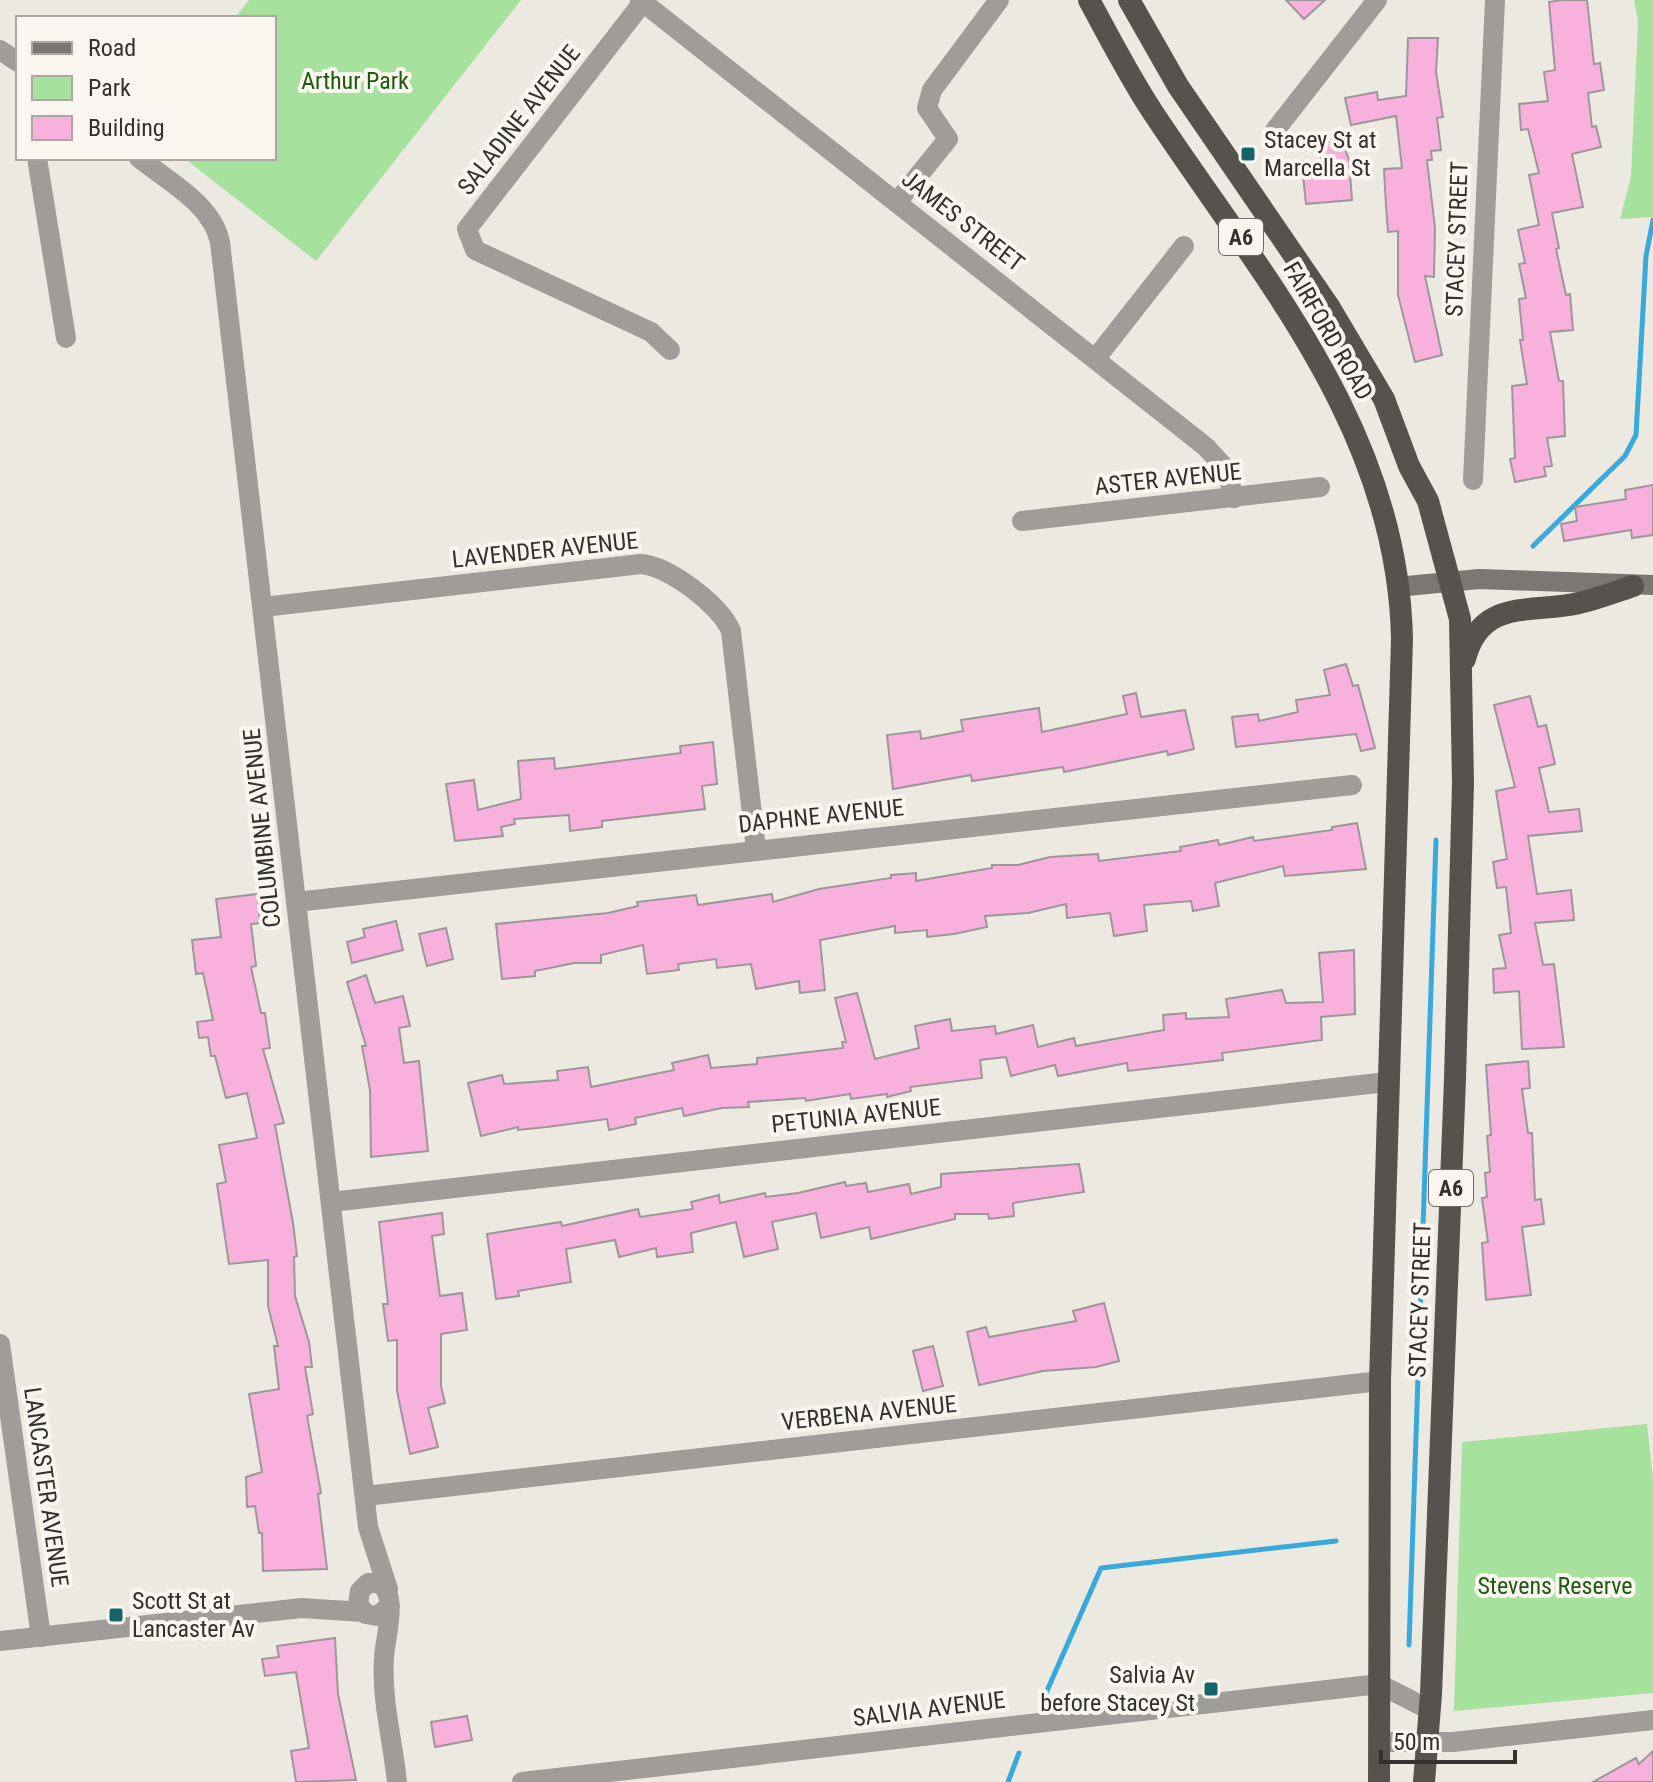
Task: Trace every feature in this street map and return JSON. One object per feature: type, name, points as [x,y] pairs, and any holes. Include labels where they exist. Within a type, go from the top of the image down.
[{"type":"highway","name":"FAIRFORD ROAD","points":[[1089,0],[1150,108],[1255,257],[1330,378],[1372,486],[1392,553],[1397,587]]},
{"type":"highway","name":"FAIRFORD ROAD","points":[[1129,0],[1178,86],[1330,308],[1384,399],[1409,466],[1428,501],[1449,581]]},
{"type":"highway","name":"STACEY STREET","points":[[1424,1782],[1430,1710],[1455,1079],[1463,666],[1460,619],[1449,581]]},
{"type":"highway","points":[[1463,666],[1473,639],[1499,615],[1520,609],[1577,604],[1643,586]]},
{"type":"highway","name":"STACEY STREET","points":[[1379,1782],[1380,1381],[1402,639],[1397,587]]},
{"type":"main road","points":[[1397,587],[1449,581],[1643,586]]},
{"type":"street","points":[[897,202],[948,139],[927,108],[932,90],[999,0]]},
{"type":"street","points":[[1276,129],[1377,0]]},
{"type":"street","name":"STACEY STREET","points":[[1473,480],[1495,0]]},
{"type":"street","name":"JAMES STREET","points":[[642,1],[1096,358],[1220,461],[1230,478],[1234,498]]},
{"type":"street","name":"SALADINE AVENUE","points":[[642,1],[467,229],[475,250],[651,332],[670,350]]},
{"type":"street","points":[[37,160],[66,338]]},
{"type":"street","name":"COLUMBINE AVENUE","points":[[141,160],[200,207],[218,234],[365,1496],[368,1527],[363,1587]]},
{"type":"street","points":[[1096,358],[1184,246]]},
{"type":"street","name":"ASTER AVENUE","points":[[1022,521],[1320,487]]},
{"type":"street","name":"LAVENDER AVENUE","points":[[263,607],[641,564],[664,570],[721,613],[731,631],[756,849]]},
{"type":"street","name":"DAPHNE AVENUE","points":[[296,902],[1352,785]]},
{"type":"street","name":"PETUNIA AVENUE","points":[[331,1202],[1387,1082]]},
{"type":"street","name":"LANCASTER AVENUE","points":[[0,1344],[41,1637]]},
{"type":"street","name":"VERBENA AVENUE","points":[[365,1496],[1380,1381]]},
{"type":"street","name":"COLUMBINE AVENUE","points":[[368,1527],[389,1597],[383,1662],[397,1782]]},
{"type":"street","points":[[0,1641],[302,1608],[383,1614],[389,1597],[379,1583],[302,1608]]},
{"type":"street","points":[[363,1587],[358,1600],[364,1613]]},
{"type":"street","name":"COLUMBINE AVENUE","points":[[364,1613],[383,1662]]},
{"type":"street","points":[[1379,1684],[1430,1710]]},
{"type":"street","name":"SALVIA AVENUE","points":[[522,1782],[1379,1684]]},
{"type":"street","points":[[1378,1742],[1427,1742],[1653,1720]]},
{"type":"green space","name":"Arthur Park","points":[[249,0],[521,0],[316,261],[187,160],[276,160],[276,16],[237,16]]},
{"type":"green space","points":[[1634,0],[1653,0],[1653,217],[1620,219],[1631,176],[1638,22]]},
{"type":"green space","name":"Stevens Reserve","points":[[1647,1424],[1653,1478],[1653,1693],[1454,1711],[1462,1442]]},
{"type":"building","points":[[1286,0],[1325,0],[1304,19]]},
{"type":"building","points":[[1587,0],[1594,64],[1600,63],[1604,90],[1588,93],[1592,127],[1596,126],[1601,147],[1572,154],[1583,207],[1552,213],[1566,295],[1570,294],[1573,330],[1550,332],[1559,381],[1563,381],[1565,436],[1547,438],[1552,466],[1544,467],[1546,476],[1515,482],[1510,459],[1515,458],[1512,386],[1527,384],[1520,340],[1523,340],[1519,299],[1526,298],[1519,264],[1525,263],[1518,230],[1539,225],[1529,175],[1539,173],[1528,129],[1521,130],[1519,104],[1548,101],[1544,72],[1555,70],[1549,2]]},
{"type":"building","points":[[1408,38],[1438,38],[1436,72],[1443,117],[1437,118],[1441,150],[1431,151],[1432,160],[1427,160],[1435,228],[1434,277],[1425,276],[1442,355],[1415,362],[1398,295],[1398,231],[1388,232],[1384,169],[1402,168],[1396,116],[1351,125],[1345,98],[1377,92],[1378,100],[1406,96]]},
{"type":"building","points":[[1341,138],[1349,160],[1352,200],[1306,204],[1303,175],[1326,173],[1317,146]]},
{"type":"building","points":[[1653,485],[1653,535],[1632,538],[1631,530],[1564,541],[1561,524],[1577,521],[1575,507],[1626,499],[1625,490]]},
{"type":"building","points":[[1346,664],[1353,686],[1358,685],[1375,748],[1361,751],[1356,734],[1236,747],[1232,717],[1258,714],[1259,721],[1298,712],[1296,700],[1330,695],[1324,670]]},
{"type":"building","points":[[1136,693],[1141,717],[1185,710],[1194,749],[1168,755],[1167,751],[1064,772],[1063,767],[972,781],[971,775],[893,789],[887,735],[920,731],[921,739],[963,731],[961,720],[1039,708],[1042,732],[1127,714],[1123,696]]},
{"type":"building","points":[[1530,696],[1538,727],[1546,725],[1555,764],[1539,768],[1549,812],[1579,809],[1582,831],[1528,836],[1537,894],[1571,890],[1574,920],[1535,923],[1543,965],[1554,964],[1564,1047],[1522,1049],[1519,991],[1494,993],[1493,969],[1506,968],[1499,935],[1511,933],[1506,887],[1497,888],[1493,862],[1507,859],[1496,791],[1515,787],[1494,705]]},
{"type":"building","points":[[713,742],[717,784],[702,786],[705,809],[602,821],[602,827],[570,831],[569,815],[514,819],[515,824],[501,827],[503,836],[455,841],[446,784],[474,780],[478,810],[521,799],[518,761],[554,758],[555,769],[681,753],[680,746]]},
{"type":"building","points":[[1357,823],[1366,869],[1285,876],[1283,866],[1215,883],[1219,906],[1193,911],[1191,901],[1144,905],[1147,931],[1114,936],[1110,913],[1067,918],[1066,904],[1028,913],[985,916],[987,927],[954,934],[927,937],[927,930],[895,933],[895,926],[820,940],[825,990],[800,993],[799,981],[756,989],[751,964],[717,968],[716,959],[678,964],[679,970],[647,974],[643,945],[601,955],[601,963],[574,963],[535,971],[535,976],[502,979],[496,924],[608,913],[638,906],[637,902],[696,895],[698,905],[772,894],[773,902],[819,889],[891,878],[891,875],[916,873],[916,881],[1050,857],[1098,854],[1099,861],[1181,851],[1180,847],[1218,840],[1219,845],[1253,837],[1254,841],[1332,830],[1332,827]]},
{"type":"building","points":[[257,894],[260,923],[251,924],[256,966],[251,967],[261,1013],[265,1013],[270,1048],[263,1049],[284,1123],[275,1125],[297,1256],[294,1257],[295,1296],[309,1342],[312,1367],[305,1367],[313,1414],[307,1416],[321,1493],[318,1494],[327,1569],[263,1571],[262,1533],[259,1533],[255,1506],[247,1507],[246,1477],[262,1472],[249,1394],[279,1389],[274,1346],[278,1346],[268,1306],[268,1260],[229,1264],[217,1184],[226,1182],[219,1145],[257,1138],[247,1093],[226,1098],[215,1056],[211,1056],[208,1037],[199,1038],[197,1022],[213,1020],[203,973],[196,974],[192,940],[221,937],[216,899]]},
{"type":"building","points":[[396,921],[403,950],[352,963],[347,942],[365,937],[363,929]]},
{"type":"building","points":[[446,928],[453,959],[427,966],[419,934]]},
{"type":"building","points":[[1354,950],[1355,1014],[1321,1017],[1322,1040],[1222,1053],[1223,1060],[1128,1071],[1127,1063],[1058,1076],[1055,1065],[1011,1076],[1006,1057],[980,1060],[982,1078],[910,1087],[911,1091],[887,1097],[887,1094],[851,1099],[850,1094],[806,1101],[805,1098],[748,1102],[749,1107],[722,1108],[684,1116],[682,1108],[635,1118],[636,1124],[609,1130],[607,1119],[518,1130],[518,1127],[481,1136],[468,1083],[502,1075],[504,1084],[558,1080],[557,1071],[588,1067],[591,1087],[674,1070],[672,1063],[708,1055],[711,1068],[757,1064],[757,1058],[843,1048],[842,1042],[846,1042],[835,998],[857,993],[875,1059],[919,1048],[915,1026],[950,1019],[952,1031],[995,1026],[996,1034],[1033,1025],[1038,1047],[1074,1038],[1076,1046],[1164,1030],[1163,1015],[1186,1013],[1186,1019],[1229,1017],[1226,999],[1282,990],[1286,1003],[1323,1002],[1319,953]]},
{"type":"building","points":[[366,975],[375,1003],[403,996],[410,1026],[399,1028],[404,1063],[419,1061],[428,1151],[371,1157],[370,1090],[362,1046],[366,1046],[347,982]]},
{"type":"building","points":[[1528,1061],[1530,1088],[1522,1089],[1528,1133],[1532,1133],[1535,1200],[1541,1199],[1544,1224],[1522,1227],[1531,1295],[1486,1300],[1482,1243],[1488,1242],[1482,1198],[1487,1197],[1485,1173],[1490,1172],[1487,1136],[1491,1135],[1486,1065]]},
{"type":"building","points":[[1079,1164],[1084,1192],[1013,1203],[1014,1216],[989,1219],[988,1214],[955,1214],[955,1219],[871,1239],[869,1227],[821,1238],[816,1213],[772,1222],[778,1249],[744,1257],[736,1222],[691,1233],[693,1252],[657,1257],[656,1248],[619,1257],[615,1240],[566,1249],[571,1282],[518,1291],[519,1296],[496,1299],[487,1234],[561,1222],[562,1226],[638,1209],[640,1217],[693,1209],[691,1202],[719,1195],[720,1203],[765,1193],[766,1197],[798,1193],[845,1182],[846,1186],[866,1183],[868,1192],[909,1184],[911,1194],[941,1187],[941,1174]]},
{"type":"building","points":[[442,1213],[444,1234],[432,1236],[440,1296],[462,1293],[467,1330],[441,1334],[441,1386],[445,1403],[428,1408],[438,1447],[410,1454],[397,1391],[397,1340],[388,1341],[383,1304],[388,1304],[379,1222]]},
{"type":"building","points":[[1104,1303],[1119,1361],[1096,1367],[1043,1371],[979,1385],[967,1332],[986,1327],[989,1337],[1076,1321],[1073,1311]]},
{"type":"building","points":[[933,1346],[943,1386],[923,1391],[913,1351]]},
{"type":"building","points":[[335,1638],[338,1694],[356,1780],[296,1782],[291,1751],[309,1748],[296,1672],[265,1676],[262,1659],[279,1657],[277,1646]]},
{"type":"building","points":[[467,1716],[472,1740],[435,1747],[431,1722]]},
{"type":"building","points":[[1653,1751],[1653,1782],[1593,1782],[1636,1758],[1639,1764]]},
{"type":"waterway","points":[[1533,546],[1625,456],[1636,435],[1646,256],[1653,220]]},
{"type":"waterway","points":[[1409,1645],[1436,840]]},
{"type":"waterway","points":[[1046,1693],[1101,1568],[1336,1541]]},
{"type":"waterway","points":[[1008,1782],[1019,1753]]},
{"type":"place","name":"Stacey St at Marcella St","points":[[1248,154]]},
{"type":"place","name":"Scott St at Lancaster Av","points":[[116,1615]]},
{"type":"place","name":"Salvia Av before Stacey St","points":[[1211,1689]]}]
